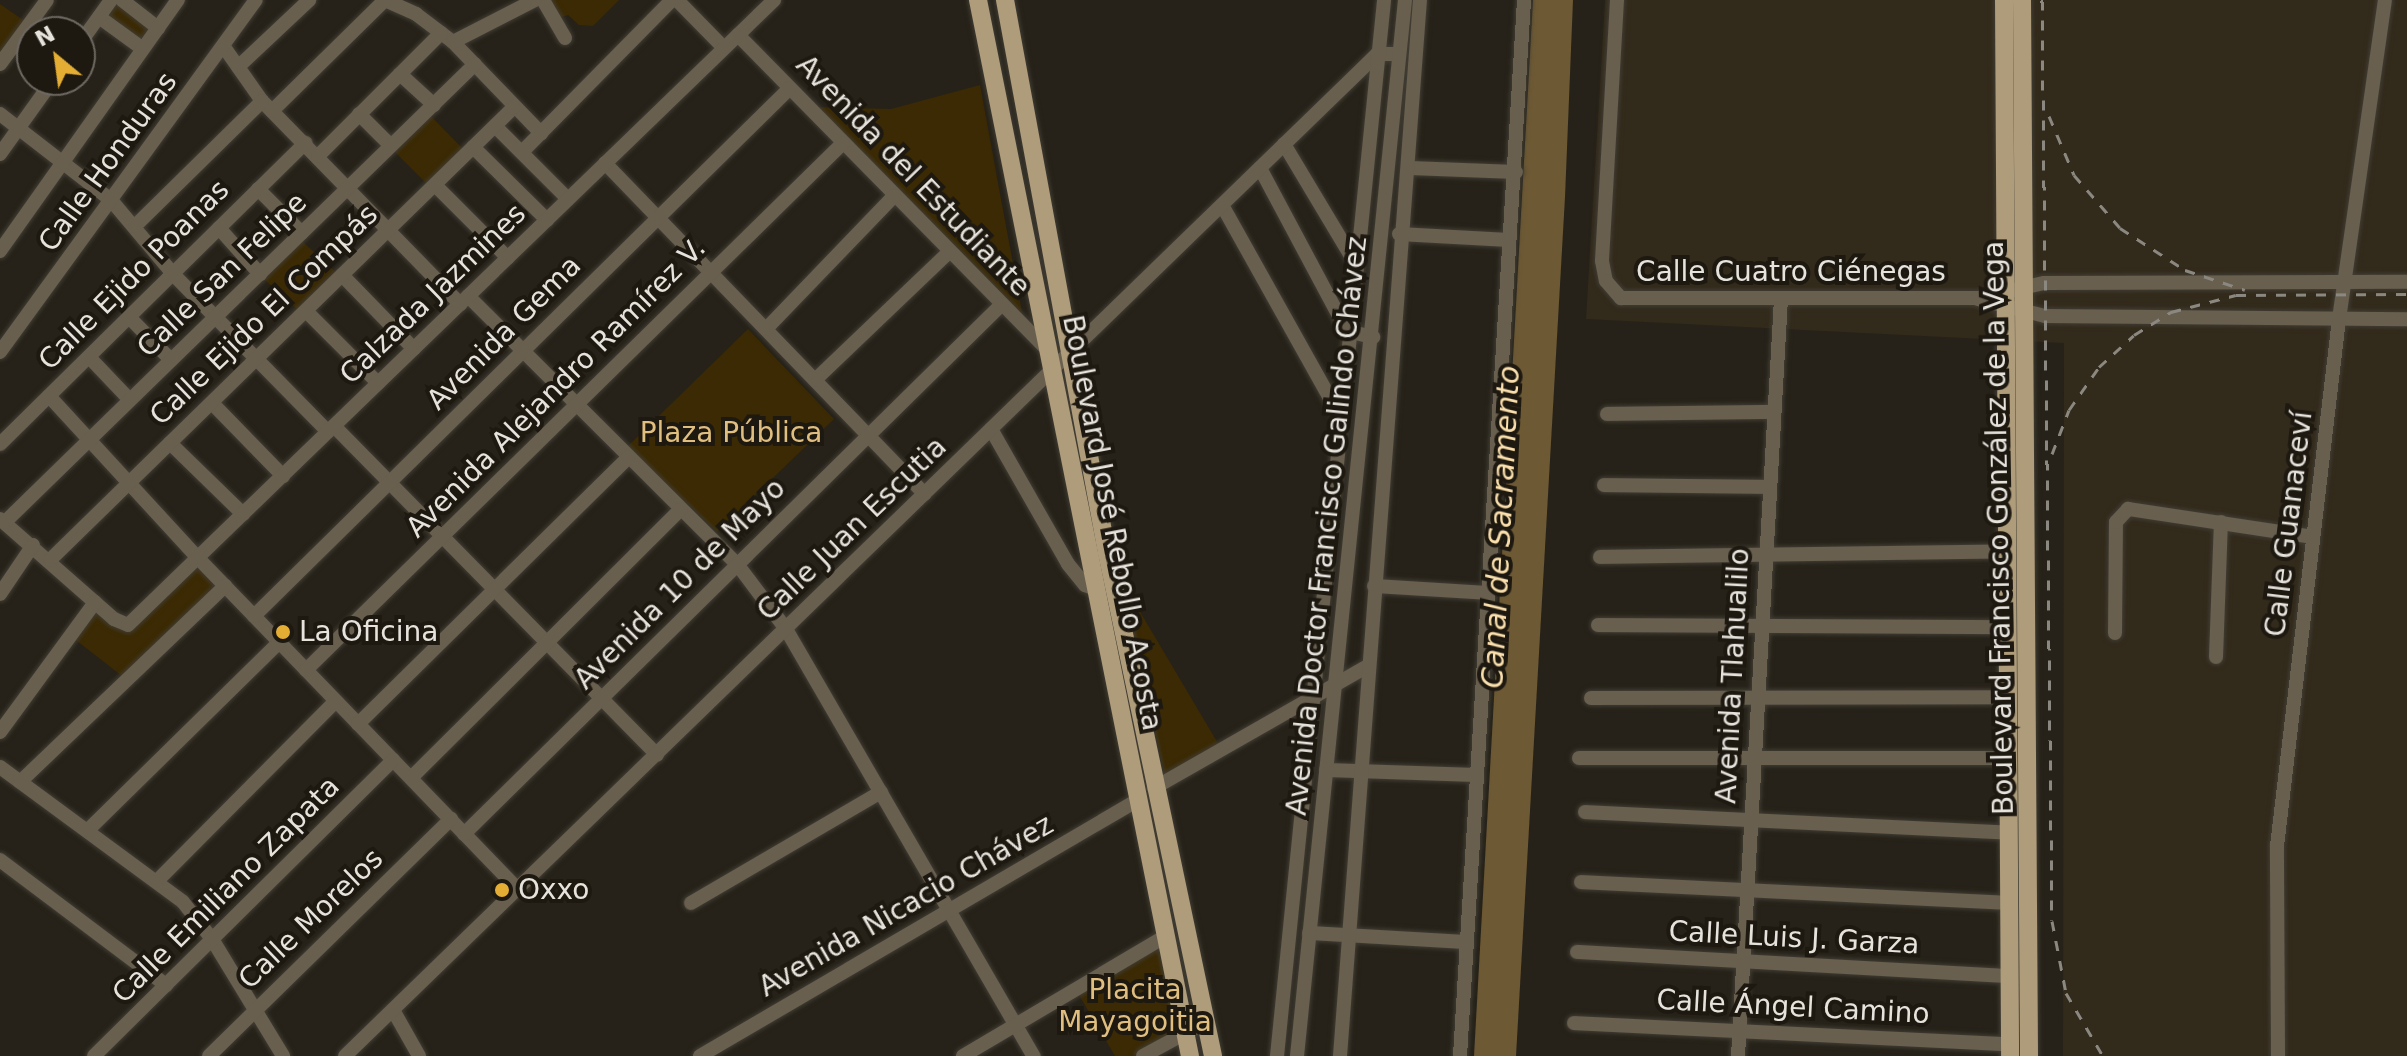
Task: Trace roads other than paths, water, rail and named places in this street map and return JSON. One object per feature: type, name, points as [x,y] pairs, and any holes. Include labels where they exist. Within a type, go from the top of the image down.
[{"type":"main road","name":"Boulevard José Rebollo Acosta","points":[[1005,0],[1154,788],[1204,1023],[1214,1054]]},
{"type":"main road","name":"Boulevard Francisco González de la Vega","points":[[2004,0],[2013,295],[2026,312],[2029,1056]]},
{"type":"main road","name":"Boulevard Francisco González de la Vega","points":[[2010,1050],[2009,551],[2022,0]]},
{"type":"main road","name":"Boulevard José Rebollo Acosta","points":[[978,1],[1053,360],[1095,589],[1190,1056]]},
{"type":"main road","points":[[978,1],[998,51],[1018,60]]},
{"type":"main road","points":[[1138,800],[1152,810],[1172,876]]},
{"type":"street","points":[[0,64],[47,0]]},
{"type":"street","points":[[96,21],[111,0]]},
{"type":"street","points":[[122,0],[158,28]]},
{"type":"street","points":[[0,251],[178,0]]},
{"type":"street","points":[[238,67],[309,0]]},
{"type":"street","points":[[135,226],[267,106],[369,6],[385,0],[416,7],[541,133]]},
{"type":"street","points":[[318,156],[400,74],[447,37],[535,0]]},
{"type":"street","points":[[543,0],[565,38]]},
{"type":"street","points":[[522,152],[674,0],[724,48]]},
{"type":"street","name":"Avenida Doctor Francisco Galindo Chávez","points":[[1277,1056],[1347,331],[1357,266],[1384,0]]},
{"type":"street","name":"Avenida Doctor Francisco Galindo Chávez","points":[[1297,1056],[1309,933],[1317,887],[1326,770],[1373,337],[1405,0]]},
{"type":"street","points":[[1340,1056],[1366,667],[1399,234],[1410,168],[1420,0]]},
{"type":"street","points":[[1460,1056],[1509,240],[1516,172],[1524,0]]},
{"type":"street","name":"Calle Cuatro Ciénegas","points":[[1617,0],[1602,261],[1609,287],[1631,300],[1978,298],[2407,282]]},
{"type":"street","name":"Calle Guanaceví","points":[[2278,1056],[2277,846],[2339,319],[2385,0]]},
{"type":"street","name":"Calzada Jazmines","points":[[95,602],[128,625],[770,1]]},
{"type":"street","name":"Calle Honduras","points":[[0,352],[224,47],[249,2]]},
{"type":"street","points":[[99,17],[143,49]]},
{"type":"street","name":"Avenida del Estudiante","points":[[738,35],[1053,360]]},
{"type":"street","points":[[224,47],[267,106],[464,300],[578,403],[737,564],[786,629],[1034,1056]]},
{"type":"street","points":[[1377,54],[1399,54]]},
{"type":"street","name":"Calle Juan Escutia","points":[[352,1053],[991,429],[1053,360],[1072,351],[1377,54]]},
{"type":"street","name":"Calle San Felipe","points":[[2,521],[475,64]]},
{"type":"street","points":[[400,74],[434,105]]},
{"type":"street","name":"Avenida Gema","points":[[254,616],[790,88]]},
{"type":"street","points":[[0,154],[41,96]]},
{"type":"street","name":"Calle Ejido El Compás","points":[[50,560],[514,107]]},
{"type":"street","points":[[0,114],[65,160],[111,200],[173,274],[215,318],[390,482],[657,755]]},
{"type":"street","points":[[359,114],[391,146]]},
{"type":"street","points":[[495,126],[568,199]]},
{"type":"street","name":"Calle Ejido Poanas","points":[[0,444],[305,143]]},
{"type":"street","name":"Avenida Alejandro Ramírez V.","points":[[306,670],[843,143]]},
{"type":"street","points":[[1284,144],[1357,266]]},
{"type":"street","points":[[473,147],[547,220]]},
{"type":"street","points":[[605,163],[925,494]]},
{"type":"street","points":[[1260,168],[1347,331],[1373,337]]},
{"type":"street","points":[[1410,168],[1516,172]]},
{"type":"street","points":[[435,185],[508,258]]},
{"type":"street","points":[[258,189],[302,233]]},
{"type":"street","points":[[766,329],[894,196]]},
{"type":"street","points":[[1222,205],[1340,416]]},
{"type":"street","points":[[219,228],[260,274]]},
{"type":"street","points":[[1399,234],[1509,240]]},
{"type":"street","points":[[815,380],[949,252]]},
{"type":"street","points":[[342,275],[414,349]]},
{"type":"street","name":"Avenida Tlahualilo","points":[[1738,1056],[1781,299]]},
{"type":"street","name":"Avenida 10 de Mayo","points":[[464,834],[1002,304]]},
{"type":"street","points":[[306,311],[378,383]]},
{"type":"street","points":[[2026,312],[2407,319]]},
{"type":"street","points":[[129,317],[171,360]]},
{"type":"street","points":[[89,357],[130,400]]},
{"type":"street","points":[[49,396],[198,558],[519,890]]},
{"type":"street","points":[[212,403],[283,476]]},
{"type":"street","points":[[1607,414],[1774,412]]},
{"type":"street","points":[[991,429],[1068,564],[1085,585],[1095,589]]},
{"type":"street","points":[[170,443],[243,514]]},
{"type":"street","points":[[358,724],[629,457]]},
{"type":"street","points":[[1604,485],[1770,487]]},
{"type":"street","points":[[411,778],[681,509]]},
{"type":"street","points":[[2115,633],[2116,522],[2122,511],[2221,522],[2313,537]]},
{"type":"street","points":[[0,732],[95,602],[2,521]]},
{"type":"street","points":[[2216,657],[2221,522]]},
{"type":"street","points":[[0,594],[33,545]]},
{"type":"street","points":[[1600,557],[2009,551]]},
{"type":"street","points":[[20,782],[225,586]]},
{"type":"street","points":[[1374,586],[1488,593]]},
{"type":"street","points":[[1598,625],[2009,627]]},
{"type":"street","points":[[88,830],[279,642]]},
{"type":"street","points":[[1154,788],[1366,667]]},
{"type":"street","points":[[1591,698],[2009,697]]},
{"type":"street","points":[[158,880],[336,701]]},
{"type":"street","points":[[1579,758],[2009,758]]},
{"type":"street","name":"Calle Emiliano Zapata","points":[[94,1056],[393,760]]},
{"type":"street","points":[[0,767],[158,880],[212,939],[253,1012],[283,1056]]},
{"type":"street","points":[[1326,770],[1477,775]]},
{"type":"street","points":[[691,903],[881,792]]},
{"type":"street","name":"Avenida Nicacio Chávez","points":[[700,1056],[1138,800]]},
{"type":"street","points":[[1585,812],[2008,833]]},
{"type":"street","name":"Calle Morelos","points":[[209,1056],[451,819]]},
{"type":"street","points":[[0,860],[166,985]]},
{"type":"street","points":[[1295,874],[1317,887]]},
{"type":"street","points":[[1581,882],[2008,903]]},
{"type":"street","points":[[1309,933],[1467,942]]},
{"type":"street","points":[[963,1056],[1166,936]]},
{"type":"street","name":"Calle Luis J. Garza","points":[[1577,952],[2008,976]]},
{"type":"street","points":[[393,1010],[419,1056]]},
{"type":"street","points":[[1143,1056],[1162,1051],[1204,1023]]},
{"type":"street","name":"Calle Ángel Camino","points":[[1574,1023],[2010,1050]]},
{"type":"railway","points":[[2042,0],[2052,921],[2066,993],[2103,1056]]},
{"type":"railway","points":[[2049,116],[2074,175],[2120,228],[2185,270],[2245,290]]},
{"type":"railway","points":[[2052,454],[2069,410],[2099,367],[2134,335],[2171,312],[2236,295],[2407,294]]},
{"type":"place","name":"La Oficina","points":[[283,632]]},
{"type":"place","name":"Oxxo","points":[[502,890]]},
{"type":"park label","name":"Plaza Pública","points":[[731,433]]},
{"type":"park label","name":"Placita Mayagoitia","points":[[1135,1006]]},
{"type":"water label","name":"Canal de Sacramento","points":[[1501,527]]}]
